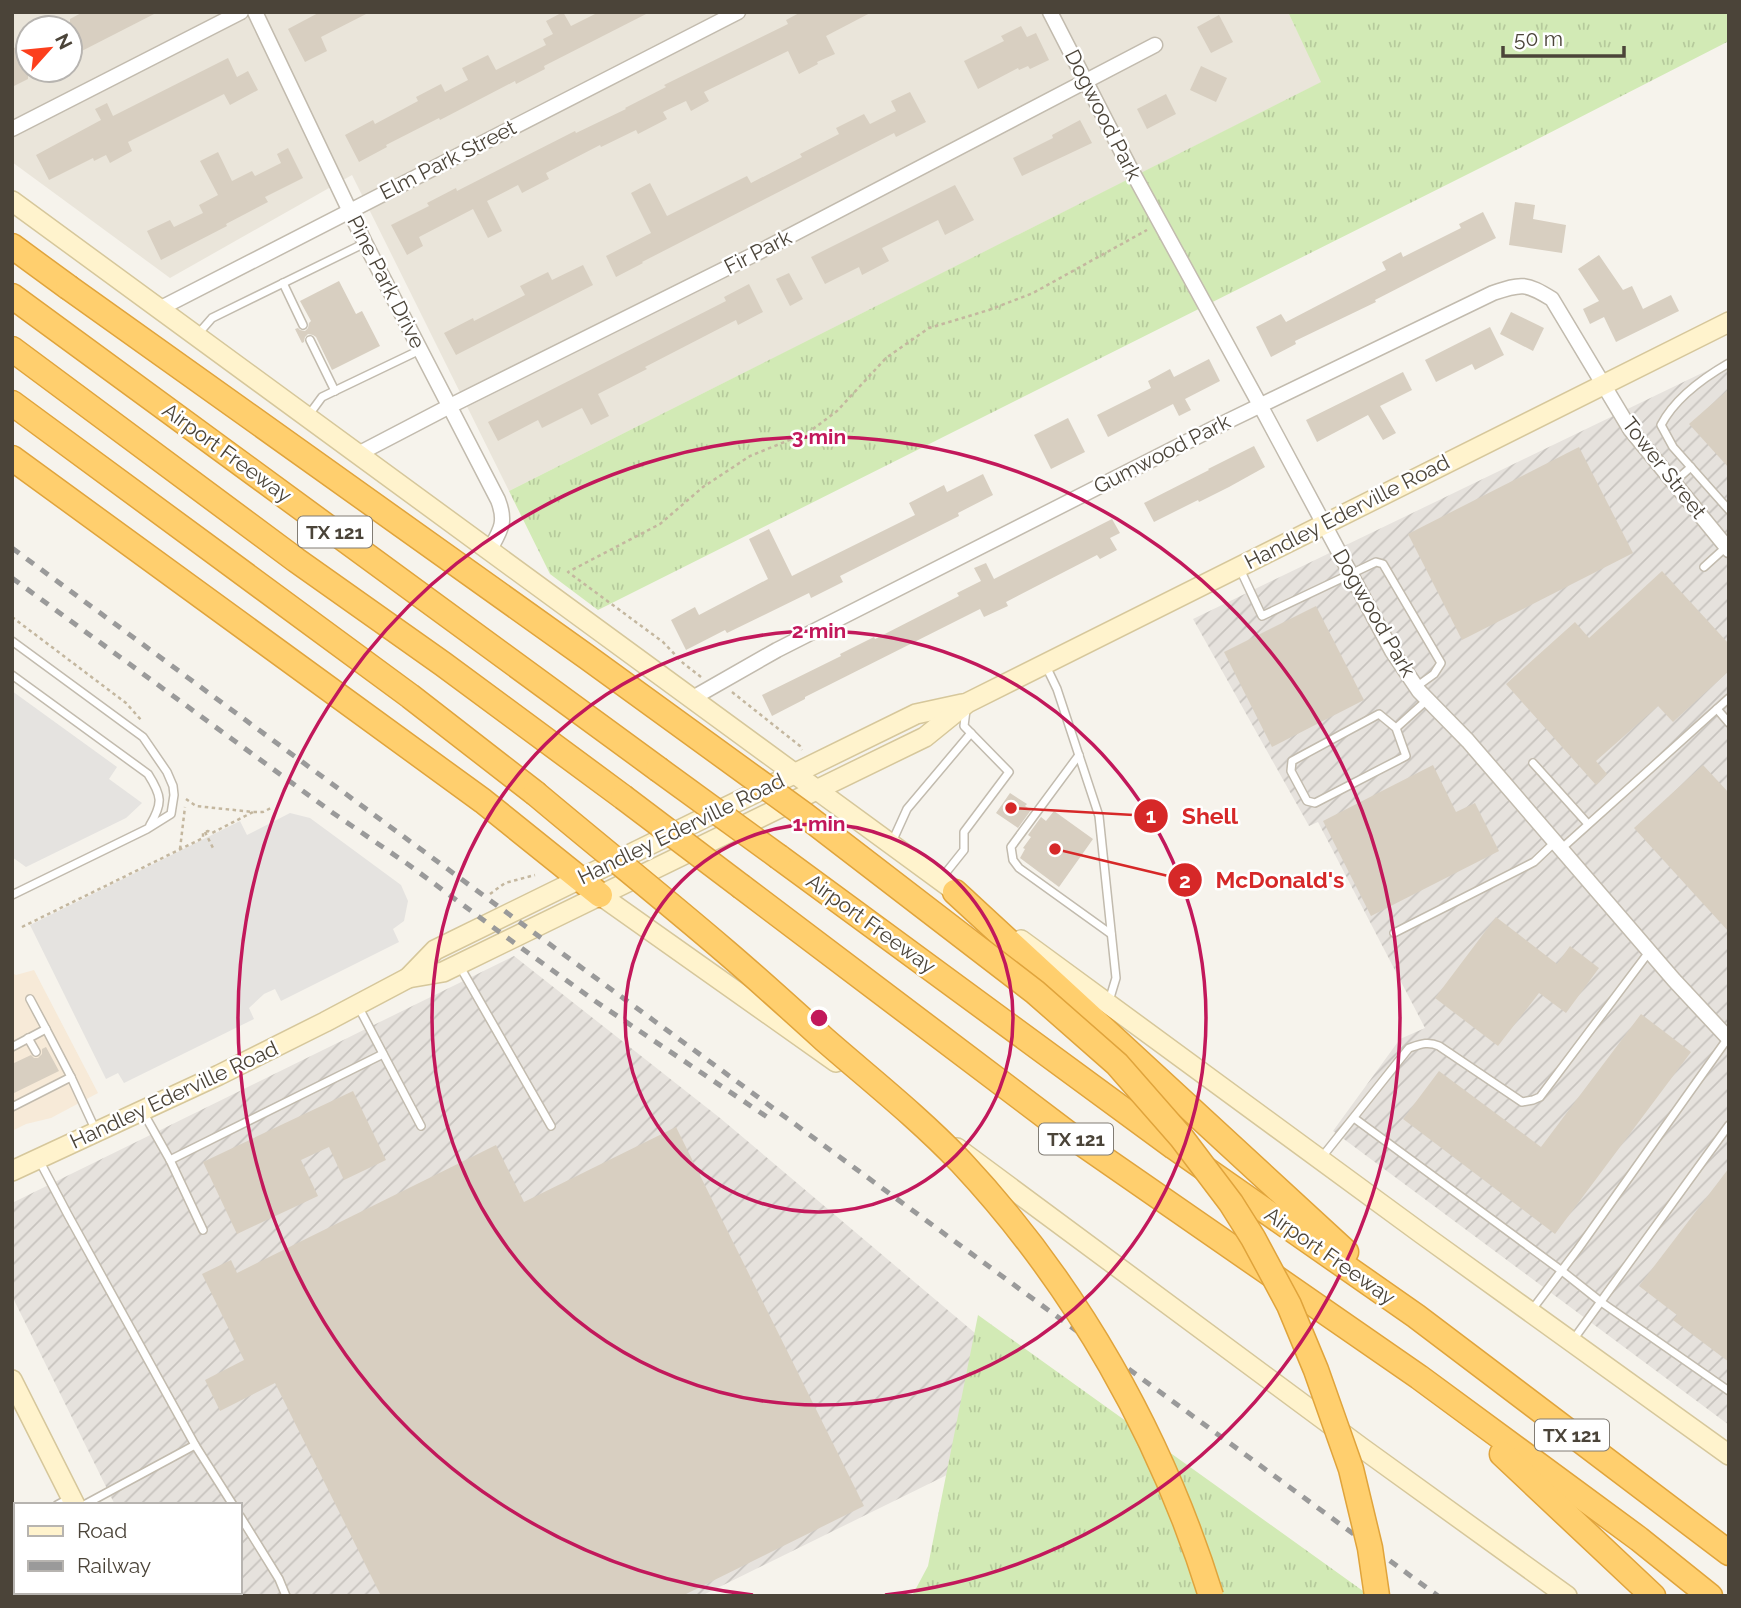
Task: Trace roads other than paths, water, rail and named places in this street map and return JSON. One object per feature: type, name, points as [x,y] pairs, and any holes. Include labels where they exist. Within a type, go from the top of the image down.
[{"type":"highway","points":[[12,246],[806,816],[1035,992],[1117,1064],[1215,1180],[1253,1238],[1289,1305],[1317,1370],[1351,1469],[1370,1548],[1377,1596]]},
{"type":"highway","name":"Airport Freeway","points":[[12,296],[1174,1147],[1416,1316],[1729,1553]]},
{"type":"highway","name":"Airport Freeway","points":[[12,349],[296,560],[623,797],[1074,1138],[1419,1377],[1639,1539],[1710,1596]]},
{"type":"highway","points":[[12,403],[410,696],[535,793],[726,951],[927,1128],[994,1200],[1025,1238],[1082,1318],[1130,1401],[1170,1484],[1188,1527],[1211,1596]]},
{"type":"highway","points":[[12,458],[483,801],[600,895]]},
{"type":"highway","points":[[948,886],[1416,1316]]},
{"type":"highway","points":[[1419,1377],[1653,1596]]},
{"type":"main road","points":[[12,201],[1321,1160],[1729,1455]]},
{"type":"main road","name":"Handley Ederville Road","points":[[408,978],[443,972],[925,737],[967,703],[1602,384],[1727,326]]},
{"type":"main road","name":"Handley Ederville Road","points":[[12,1171],[231,1069],[357,1005],[408,978],[435,950],[579,879],[916,714],[967,703]]},
{"type":"main road","points":[[600,895],[982,1166],[1362,1448],[1567,1596]]},
{"type":"main road","points":[[12,1380],[18,1404],[72,1503]]},
{"type":"street","points":[[12,129],[241,12]]},
{"type":"street","name":"Pine Park Drive","points":[[255,12],[365,243],[502,511],[502,528],[489,551]]},
{"type":"street","name":"Elm Park Street","points":[[159,309],[738,12]]},
{"type":"street","name":"Dogwood Park","points":[[1050,12],[1160,223],[1392,651],[1416,687],[1468,741],[1650,952],[1729,1039]]},
{"type":"street","name":"Fir Park","points":[[358,454],[755,254],[1155,45]]},
{"type":"street","name":"Gumwood Park","points":[[691,699],[777,650],[1260,405],[1493,293],[1515,285],[1534,288],[1552,299],[1602,384]]},
{"type":"street","name":"Tower Street","points":[[1602,384],[1630,429],[1727,548]]},
{"type":"lane","points":[[196,336],[212,318],[365,243]]},
{"type":"lane","points":[[283,283],[303,325]]},
{"type":"lane","points":[[310,340],[335,391]]},
{"type":"lane","points":[[307,417],[322,397],[420,349]]},
{"type":"lane","points":[[1729,363],[1706,376],[1667,412],[1661,425],[1673,447],[1729,510]]},
{"type":"lane","points":[[1674,482],[1691,467]]},
{"type":"lane","points":[[1704,567],[1727,548]]},
{"type":"lane","points":[[1239,566],[1262,615],[1376,562],[1383,564],[1441,663],[1434,674],[1416,687]]},
{"type":"lane","points":[[12,641],[143,737],[167,772],[174,795],[171,814],[148,829],[12,895]]},
{"type":"lane","points":[[1044,664],[1057,689],[1099,816],[1116,978],[1108,1004]]},
{"type":"lane","points":[[12,675],[148,774],[159,794],[159,810],[148,829]]},
{"type":"lane","points":[[1394,933],[1534,862],[1588,824],[1729,698]]},
{"type":"lane","points":[[1396,728],[1427,699]]},
{"type":"lane","points":[[948,886],[964,850],[964,832],[1009,772],[964,726],[967,703]]},
{"type":"lane","points":[[1717,709],[1729,723]]},
{"type":"lane","points":[[1379,714],[1396,728],[1406,756],[1315,803],[1307,801],[1291,771],[1292,761],[1379,714]]},
{"type":"lane","points":[[891,845],[907,809],[971,733]]},
{"type":"lane","points":[[1079,755],[1011,847],[1013,860],[1019,868],[1111,934]]},
{"type":"lane","points":[[1533,763],[1588,824]]},
{"type":"lane","points":[[1321,1160],[1409,1048],[1431,1042],[1522,1102],[1540,1097],[1650,952]]},
{"type":"lane","points":[[458,964],[551,1126]]},
{"type":"lane","points":[[30,999],[97,1132]]},
{"type":"lane","points":[[357,1005],[421,1126]]},
{"type":"lane","points":[[12,1047],[46,1029]]},
{"type":"lane","points":[[28,1038],[36,1052]]},
{"type":"lane","points":[[1530,1312],[1729,1039]]},
{"type":"lane","points":[[170,1160],[383,1054]]},
{"type":"lane","points":[[48,1076],[53,1086]]},
{"type":"lane","points":[[12,1107],[71,1077]]},
{"type":"lane","points":[[22,1089],[27,1100]]},
{"type":"lane","points":[[142,1111],[170,1160],[203,1230]]},
{"type":"lane","points":[[1354,1118],[1601,1302],[1729,1391]]},
{"type":"lane","points":[[1572,1342],[1729,1125]]},
{"type":"lane","points":[[39,1159],[195,1445],[232,1503]]},
{"type":"lane","points":[[72,1503],[195,1445]]},
{"type":"lane","points":[[242,1519],[279,1579],[286,1596]]},
{"type":"railway","points":[[12,548],[1438,1596]]},
{"type":"railway","points":[[12,578],[595,1001],[770,1119]]},
{"type":"place","name":"Shell","points":[[1011,808]]},
{"type":"place","name":"McDonald's","points":[[1055,849]]}]
